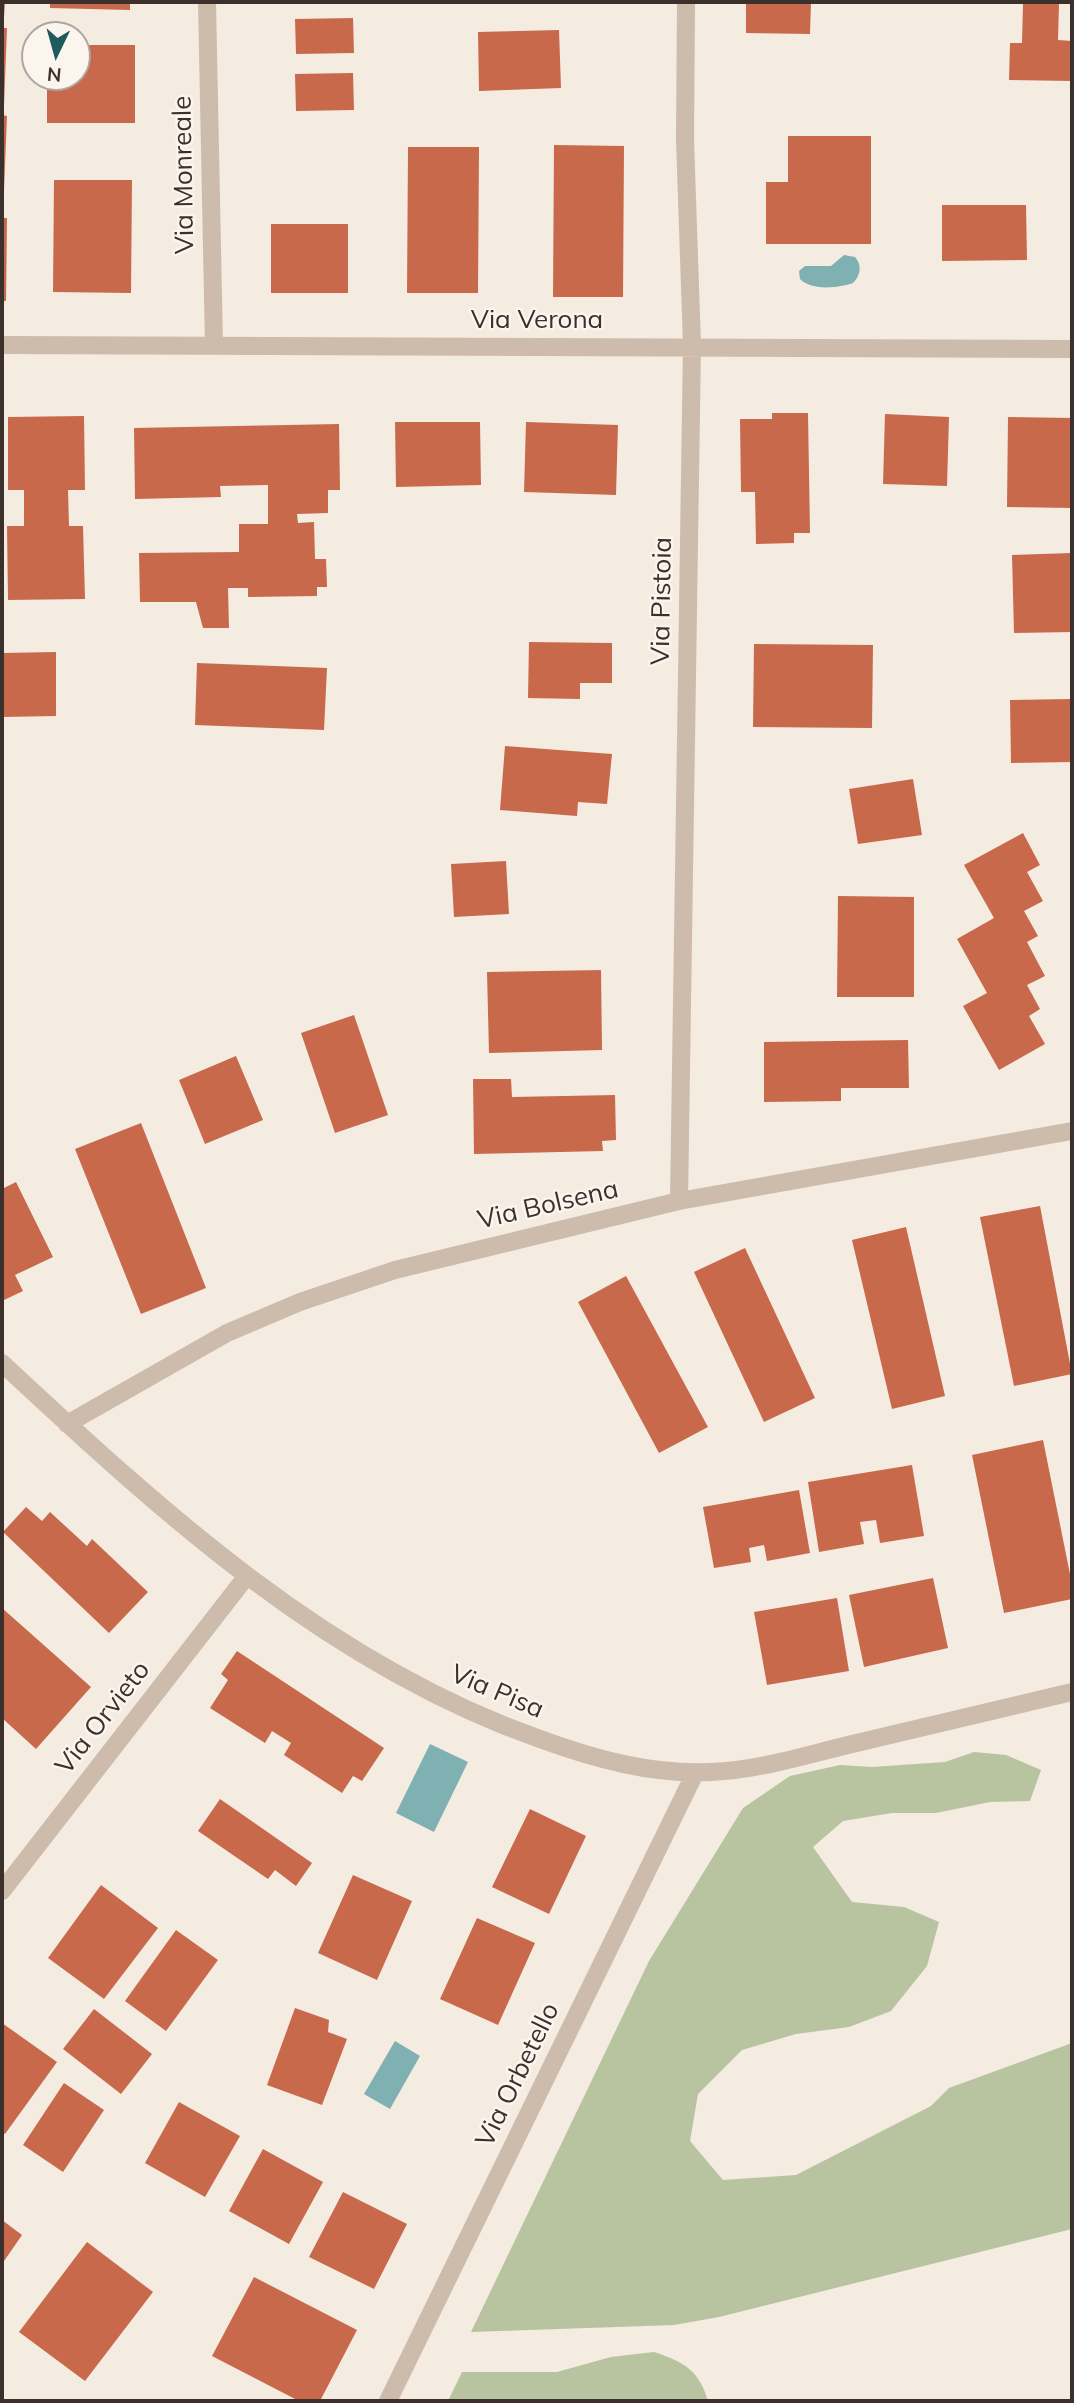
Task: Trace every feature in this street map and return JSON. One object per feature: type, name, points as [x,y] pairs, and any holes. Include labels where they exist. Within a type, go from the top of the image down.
[{"type":"street","name":"Via Monreale","points":[[207,2],[214,346]]},
{"type":"street","name":"Via Pistoia","points":[[679,1201],[692,345],[685,139],[687,2]]},
{"type":"street","name":"Via Verona","points":[[2,345],[692,345],[1072,349]]},
{"type":"street","name":"Via Bolsena","points":[[67,1424],[204,1345],[300,1301],[446,1257],[679,1201],[1072,1131]]},
{"type":"street","name":"Via Pisa","points":[[2,1363],[67,1424],[246,1577],[315,1626],[370,1660],[484,1717],[606,1760],[695,1773],[758,1767],[1072,1692]]},
{"type":"street","name":"Via Orvieto","points":[[2,1891],[246,1577]]},
{"type":"street","name":"Via Orbetello","points":[[388,2401],[695,1773]]},
{"type":"green space","points":[[974,1752],[1006,1755],[1041,1770],[1030,1801],[990,1802],[936,1813],[892,1813],[843,1821],[813,1847],[852,1902],[904,1907],[939,1922],[927,1966],[891,2011],[849,2027],[796,2034],[742,2050],[698,2094],[690,2141],[723,2180],[796,2175],[931,2106],[949,2088],[1072,2043],[1072,2229],[719,2317],[674,2325],[471,2332],[649,1961],[743,1808],[790,1776],[840,1765],[872,1767],[945,1762]]},
{"type":"green space","points":[[654,2352],[689,2369],[700,2382],[708,2401],[448,2401],[462,2372],[557,2372],[611,2357]]},
{"type":"water","points":[[844,255],[855,257],[859,263],[859,273],[853,283],[818,287],[800,279],[799,271],[805,266],[831,266]]},
{"type":"water","points":[[430,1744],[468,1762],[434,1832],[396,1813]]},
{"type":"water","points":[[395,2041],[420,2056],[390,2109],[364,2094]]},
{"type":"building","points":[[2,2],[5,2],[4,18],[2,18]]},
{"type":"building","points":[[50,2],[130,2],[130,10],[50,8]]},
{"type":"building","points":[[746,2],[811,2],[810,34],[746,33]]},
{"type":"building","points":[[1023,3],[1059,4],[1058,40],[1072,41],[1072,81],[1009,80],[1010,43],[1022,43]]},
{"type":"building","points":[[353,18],[354,53],[296,54],[295,19]]},
{"type":"building","points":[[2,28],[7,28],[4,106],[2,106]]},
{"type":"building","points":[[559,30],[561,88],[479,91],[478,32]]},
{"type":"building","points":[[91,45],[135,45],[135,123],[47,123],[47,91],[91,91]]},
{"type":"building","points":[[353,73],[354,110],[296,111],[295,74]]},
{"type":"building","points":[[2,115],[7,116],[4,191],[2,191]]},
{"type":"building","points":[[788,136],[871,136],[871,244],[766,244],[766,182],[788,182]]},
{"type":"building","points":[[554,145],[624,146],[623,297],[553,297]]},
{"type":"building","points":[[408,147],[479,147],[478,293],[407,293]]},
{"type":"building","points":[[54,180],[132,180],[131,293],[53,292]]},
{"type":"building","points":[[942,205],[1026,205],[1027,260],[942,261]]},
{"type":"building","points":[[2,218],[7,218],[6,301],[2,301]]},
{"type":"building","points":[[271,224],[348,224],[348,293],[271,293]]},
{"type":"building","points":[[772,413],[808,413],[810,533],[794,533],[794,543],[756,544],[755,492],[741,492],[740,419],[772,419]]},
{"type":"building","points":[[885,414],[949,417],[947,486],[883,484]]},
{"type":"building","points":[[84,416],[85,490],[68,490],[69,526],[83,526],[85,599],[8,600],[7,526],[24,526],[24,490],[8,490],[8,417]]},
{"type":"building","points":[[1008,417],[1072,418],[1072,508],[1007,507]]},
{"type":"building","points":[[395,422],[480,422],[481,485],[396,487]]},
{"type":"building","points":[[526,422],[618,425],[616,495],[524,492]]},
{"type":"building","points":[[339,424],[340,490],[328,490],[328,513],[297,514],[298,523],[314,522],[315,559],[326,559],[327,587],[317,587],[317,596],[248,597],[248,588],[228,588],[229,628],[203,628],[196,602],[140,602],[139,553],[239,552],[239,524],[268,524],[268,485],[220,486],[221,497],[135,499],[134,428]]},
{"type":"building","points":[[1072,553],[1072,632],[1014,633],[1012,555]]},
{"type":"building","points":[[529,642],[612,643],[612,683],[580,683],[580,699],[528,698]]},
{"type":"building","points":[[754,644],[873,645],[872,728],[753,727]]},
{"type":"building","points":[[56,652],[56,716],[2,717],[2,653]]},
{"type":"building","points":[[197,663],[327,668],[324,730],[195,725]]},
{"type":"building","points":[[1072,699],[1072,762],[1011,763],[1010,700]]},
{"type":"building","points":[[505,746],[612,754],[607,804],[578,802],[577,816],[500,810]]},
{"type":"building","points":[[913,779],[922,835],[858,844],[849,789]]},
{"type":"building","points":[[1023,833],[1040,865],[1027,872],[1043,901],[1024,911],[1038,936],[1027,942],[1045,976],[1027,985],[1040,1009],[1029,1016],[1045,1044],[999,1070],[963,1006],[987,993],[957,939],[994,918],[964,865]]},
{"type":"building","points":[[506,861],[509,914],[454,917],[451,864]]},
{"type":"building","points":[[838,896],[914,897],[914,997],[837,997]]},
{"type":"building","points":[[601,970],[602,1050],[489,1053],[487,972]]},
{"type":"building","points":[[354,1015],[388,1115],[335,1133],[301,1033]]},
{"type":"building","points":[[908,1040],[909,1088],[841,1088],[841,1101],[764,1102],[764,1042]]},
{"type":"building","points":[[236,1056],[263,1120],[205,1144],[179,1080]]},
{"type":"building","points":[[473,1079],[511,1079],[512,1097],[615,1095],[616,1140],[602,1141],[603,1151],[474,1154]]},
{"type":"building","points":[[141,1123],[206,1288],[141,1314],[75,1149]]},
{"type":"building","points":[[16,1182],[53,1257],[15,1275],[23,1291],[2,1301],[2,1189]]},
{"type":"building","points":[[1040,1206],[1072,1374],[1014,1386],[980,1217]]},
{"type":"building","points":[[906,1227],[945,1396],[892,1409],[852,1240]]},
{"type":"building","points":[[745,1248],[815,1398],[764,1422],[694,1272]]},
{"type":"building","points":[[626,1276],[708,1427],[659,1453],[578,1302]]},
{"type":"building","points":[[1043,1440],[1072,1584],[1072,1599],[1004,1613],[972,1455]]},
{"type":"building","points":[[912,1465],[924,1536],[880,1543],[876,1520],[860,1522],[864,1544],[819,1552],[808,1482]]},
{"type":"building","points":[[799,1490],[810,1553],[767,1561],[764,1545],[749,1548],[751,1562],[714,1568],[703,1507]]},
{"type":"building","points":[[26,1507],[42,1521],[50,1512],[87,1546],[92,1539],[148,1592],[109,1633],[3,1532]]},
{"type":"building","points":[[933,1578],[948,1648],[864,1667],[849,1595]]},
{"type":"building","points":[[837,1598],[849,1671],[767,1685],[754,1612]]},
{"type":"building","points":[[2,1608],[91,1687],[36,1749],[2,1718]]},
{"type":"building","points":[[237,1651],[384,1748],[362,1781],[353,1776],[342,1793],[284,1755],[291,1743],[272,1731],[265,1743],[210,1708],[228,1680],[221,1674]]},
{"type":"building","points":[[220,1799],[312,1863],[296,1886],[275,1870],[268,1879],[198,1831]]},
{"type":"building","points":[[530,1809],[586,1836],[549,1914],[492,1887]]},
{"type":"building","points":[[353,1875],[412,1901],[377,1980],[318,1953]]},
{"type":"building","points":[[101,1885],[158,1928],[104,1999],[48,1958]]},
{"type":"building","points":[[477,1918],[535,1943],[498,2025],[440,1999]]},
{"type":"building","points":[[176,1930],[218,1960],[166,2031],[125,2001]]},
{"type":"building","points":[[295,2008],[329,2020],[328,2032],[347,2039],[322,2105],[267,2085]]},
{"type":"building","points":[[94,2009],[152,2054],[121,2094],[63,2049]]},
{"type":"building","points":[[2,2023],[57,2062],[5,2134],[2,2132]]},
{"type":"building","points":[[64,2083],[104,2110],[63,2172],[23,2145]]},
{"type":"building","points":[[179,2102],[240,2136],[205,2197],[145,2163]]},
{"type":"building","points":[[263,2149],[323,2182],[289,2244],[229,2211]]},
{"type":"building","points":[[343,2192],[407,2224],[374,2289],[309,2257]]},
{"type":"building","points":[[2,2220],[22,2235],[2,2264]]},
{"type":"building","points":[[87,2242],[153,2292],[85,2381],[19,2332]]},
{"type":"building","points":[[254,2277],[357,2330],[320,2401],[299,2401],[212,2356]]}]
